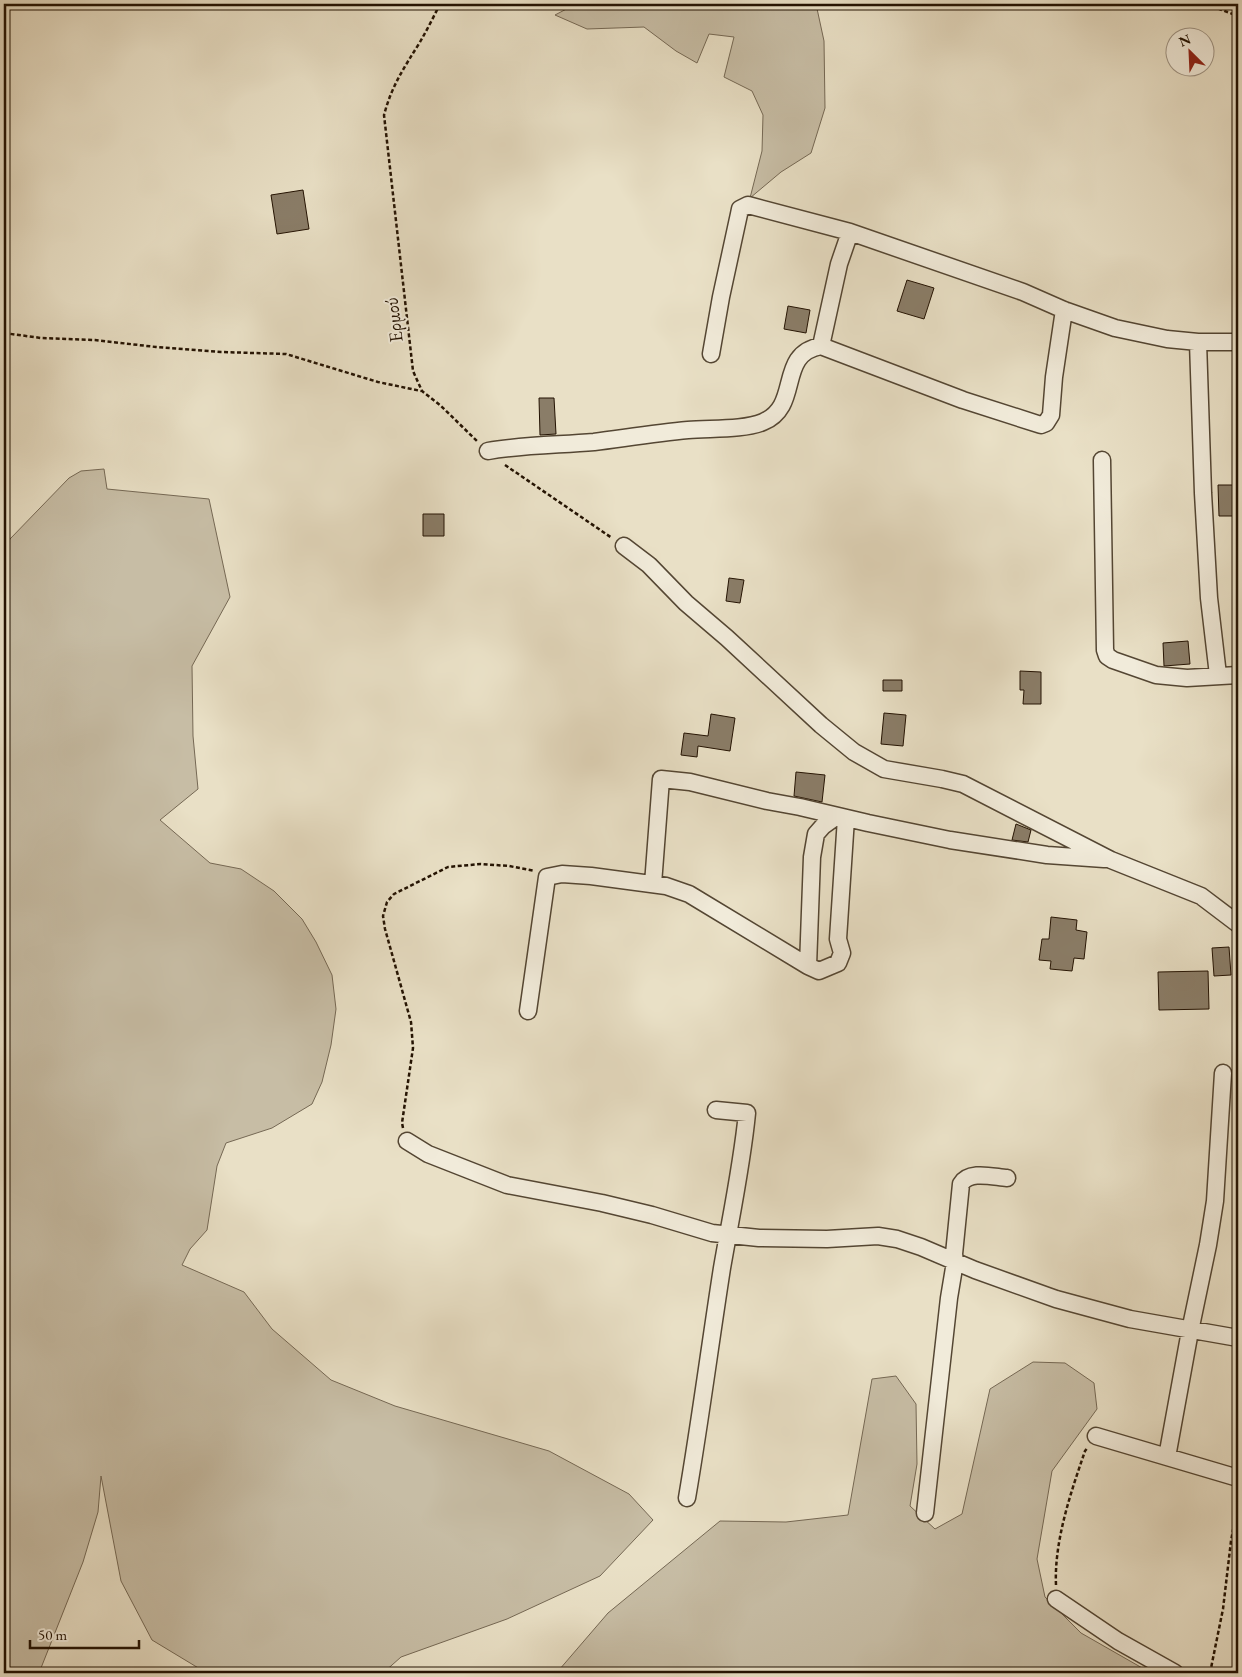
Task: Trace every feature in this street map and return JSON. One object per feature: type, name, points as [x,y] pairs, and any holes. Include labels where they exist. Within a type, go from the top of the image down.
[{"type":"street","points":[[711,354],[739,214],[744,206],[752,205],[850,232],[1023,292],[1064,310],[1115,328],[1167,339],[1198,342],[1238,342]]},
{"type":"street","points":[[821,346],[839,264],[850,232]]},
{"type":"street","points":[[488,450],[593,442],[689,430],[753,425],[765,421],[776,413],[783,403],[789,388],[796,361],[811,348],[821,346],[963,400],[1041,425],[1046,423],[1051,415],[1054,377],[1064,310]]},
{"type":"street","points":[[1198,342],[1209,598],[1218,675]]},
{"type":"street","points":[[1102,460],[1105,650],[1107,656],[1113,660],[1156,674],[1187,678],[1238,675]]},
{"type":"street","points":[[624,546],[649,565],[686,603],[727,638],[821,725],[854,752],[884,769],[963,784],[1111,860],[1202,896],[1238,924]]},
{"type":"street","points":[[653,884],[661,779],[690,782],[767,801],[950,840],[1047,855],[1111,860]]},
{"type":"street","points":[[528,1011],[546,877],[562,874],[666,886],[689,894],[808,966],[820,971],[838,963],[842,953],[838,939],[842,817]]},
{"type":"street","points":[[808,966],[812,857],[816,834],[823,826],[842,817]]},
{"type":"street","points":[[1167,1456],[1215,1201],[1224,1073]]},
{"type":"street","points":[[687,1498],[744,1142],[747,1113],[716,1110]]},
{"type":"street","points":[[407,1141],[428,1154],[507,1185],[602,1203],[712,1232],[759,1238],[827,1239],[878,1236],[897,1239],[1056,1299],[1130,1319],[1238,1338]]},
{"type":"street","points":[[925,1513],[949,1298],[955,1262],[954,1254],[961,1184],[964,1178],[971,1176],[1007,1178]]},
{"type":"street","points":[[1096,1436],[1238,1478]]},
{"type":"street","points":[[1056,1599],[1118,1641],[1175,1673]]},
{"type":"path","name":"Ερμού","points":[[440,4],[421,40],[397,77],[389,95],[384,115],[412,371],[422,392],[440,405],[473,438],[505,465],[624,546]]},
{"type":"path","points":[[1206,4],[1238,16]]},
{"type":"path","points":[[4,333],[41,338],[95,340],[221,352],[286,354],[378,382],[422,392]]},
{"type":"path","points":[[407,1141],[402,1123],[412,1048],[411,1022],[385,930],[383,916],[387,902],[394,894],[448,867],[481,864],[508,866],[533,871],[546,877]]},
{"type":"path","points":[[1056,1599],[1059,1551],[1070,1500],[1085,1451],[1096,1436]]},
{"type":"path","points":[[1210,1673],[1223,1609],[1238,1504]]},
{"type":"shaded area","points":[[576,4],[816,4],[824,41],[825,108],[811,153],[781,172],[750,198],[762,151],[763,115],[752,91],[724,77],[734,37],[709,34],[697,63],[676,51],[644,27],[587,29],[555,15]]},
{"type":"shaded area","points":[[104,469],[107,489],[209,499],[230,597],[192,666],[193,736],[198,789],[160,820],[210,863],[241,869],[274,891],[302,919],[332,975],[336,1009],[331,1045],[322,1082],[312,1104],[272,1128],[226,1143],[217,1166],[207,1230],[190,1249],[182,1265],[244,1292],[272,1329],[331,1380],[395,1406],[549,1451],[629,1494],[653,1520],[600,1576],[507,1619],[401,1657],[383,1673],[212,1673],[200,1669],[152,1640],[121,1581],[101,1476],[98,1512],[83,1562],[39,1673],[4,1673],[4,549],[10,539],[69,478],[81,471]]},
{"type":"shaded area","points":[[1033,1362],[1065,1363],[1094,1383],[1097,1409],[1052,1471],[1037,1559],[1045,1597],[1081,1633],[1151,1673],[559,1673],[559,1670],[608,1613],[720,1521],[786,1522],[848,1515],[872,1379],[896,1376],[916,1404],[917,1464],[910,1506],[935,1529],[962,1514],[990,1389]]},
{"type":"building","points":[[303,190],[309,229],[277,234],[271,195]]},
{"type":"building","points":[[907,280],[934,288],[924,319],[897,311]]},
{"type":"building","points":[[788,306],[810,310],[806,333],[784,329]]},
{"type":"building","points":[[539,398],[554,398],[556,434],[540,435]]},
{"type":"building","points":[[1218,485],[1238,485],[1238,516],[1219,516]]},
{"type":"building","points":[[423,514],[444,514],[444,536],[423,536]]},
{"type":"building","points":[[729,578],[744,580],[740,603],[726,601]]},
{"type":"building","points":[[1188,641],[1190,664],[1164,666],[1163,643]]},
{"type":"building","points":[[1020,671],[1041,672],[1041,704],[1023,704],[1024,690],[1020,690]]},
{"type":"building","points":[[883,680],[902,680],[902,691],[883,691]]},
{"type":"building","points":[[884,713],[906,715],[903,746],[881,744]]},
{"type":"building","points":[[711,714],[735,718],[730,751],[698,746],[697,757],[681,755],[684,733],[708,736]]},
{"type":"building","points":[[796,772],[825,775],[822,802],[794,796]]},
{"type":"building","points":[[1016,824],[1031,830],[1028,842],[1012,840]]},
{"type":"building","points":[[1051,917],[1077,920],[1076,930],[1087,932],[1084,959],[1074,958],[1072,971],[1050,969],[1051,961],[1039,960],[1042,939],[1049,939]]},
{"type":"building","points":[[1229,947],[1231,975],[1214,976],[1212,948]]},
{"type":"building","points":[[1208,971],[1209,1009],[1159,1010],[1158,972]]}]
